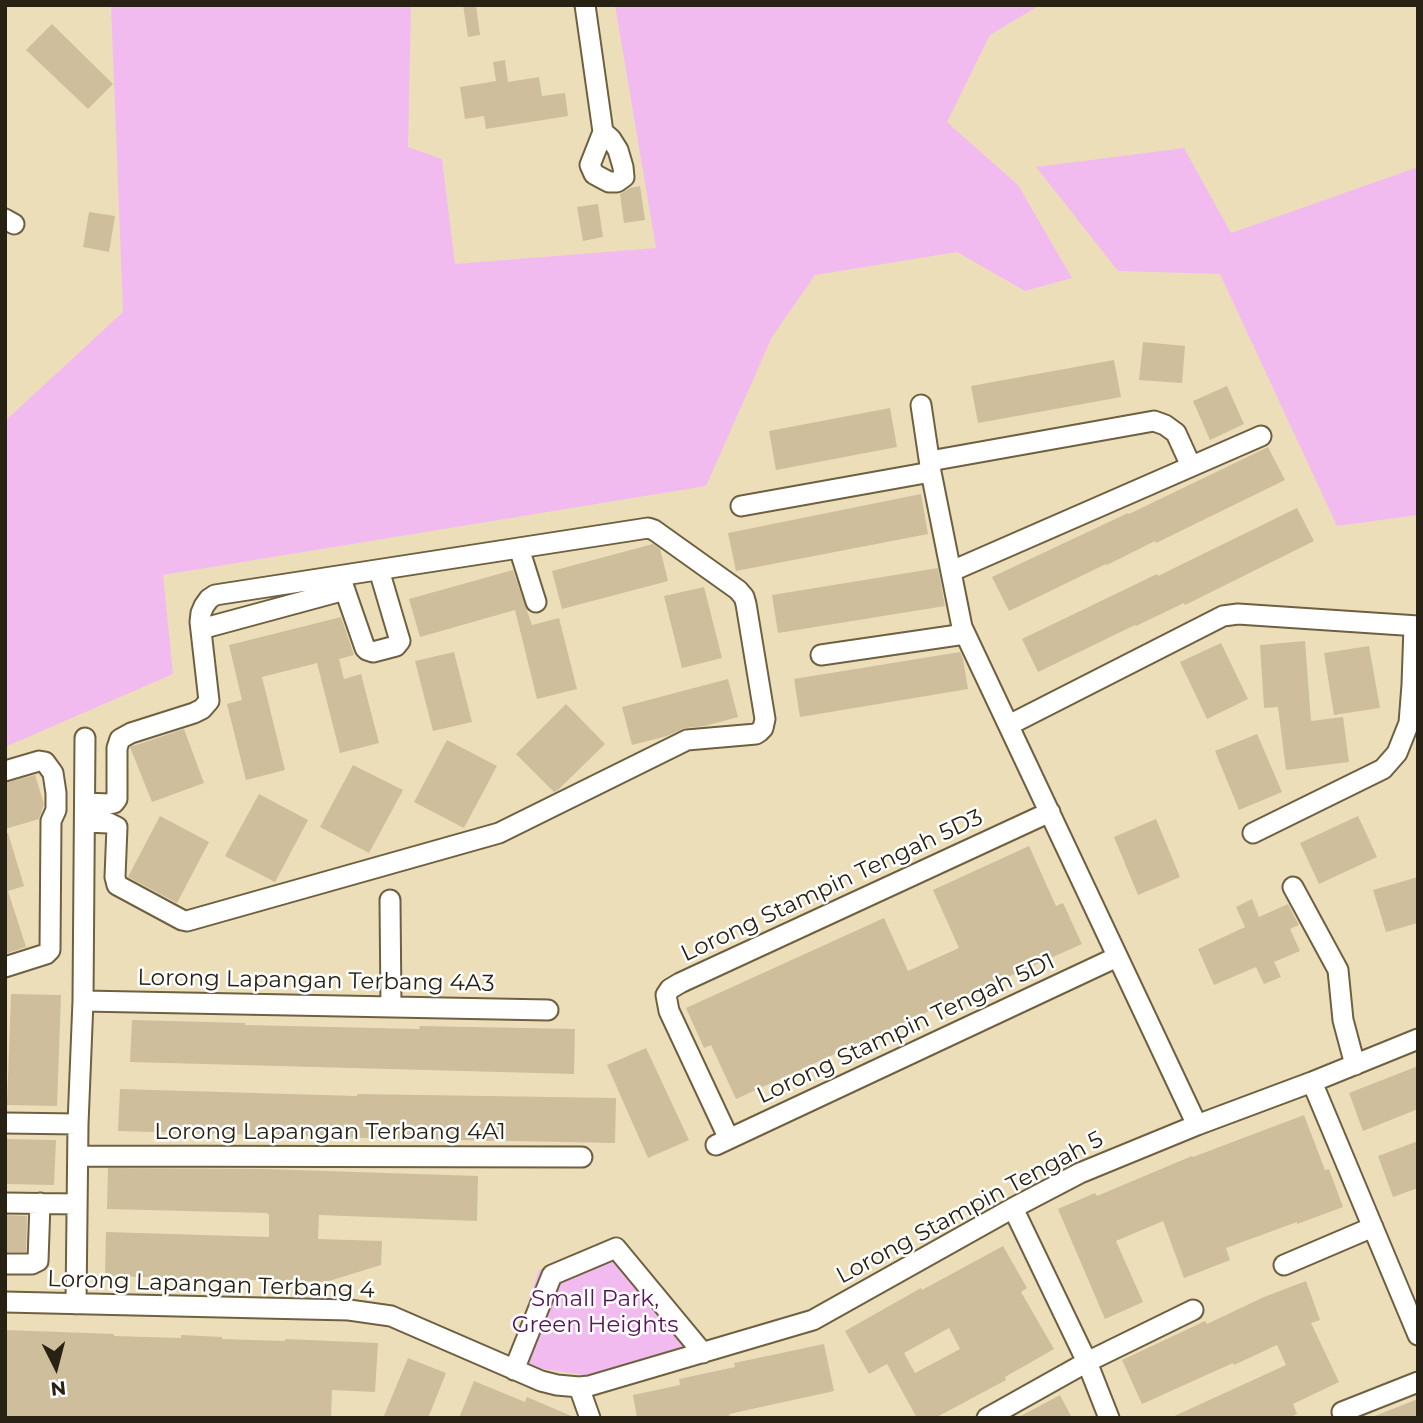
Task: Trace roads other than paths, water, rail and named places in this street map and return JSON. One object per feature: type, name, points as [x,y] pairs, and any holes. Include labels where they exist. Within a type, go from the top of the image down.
[{"type":"street","points":[[584,5],[603,132]]},
{"type":"street","points":[[921,405],[930,466],[962,627],[1197,1125]]},
{"type":"street","points":[[741,506],[1154,421],[1177,433],[1191,466]]},
{"type":"street","points":[[952,571],[1261,436]]},
{"type":"street","points":[[85,812],[117,827],[114,877],[117,885],[182,920],[190,921],[499,833],[687,740],[756,734],[763,728],[765,719],[744,597],[738,590],[648,528],[379,570],[201,629]]},
{"type":"street","points":[[519,548],[536,602]]},
{"type":"street","points":[[342,583],[367,650],[373,652],[399,644],[400,638],[379,570]]},
{"type":"street","points":[[85,812],[114,803],[117,799],[117,748],[120,739],[194,713],[209,701],[201,613],[215,595],[342,583]]},
{"type":"street","points":[[1009,725],[1223,615],[1416,626],[1409,723],[1397,753],[1383,769],[1253,833]]},
{"type":"street","points":[[821,655],[965,634]]},
{"type":"street","points":[[76,1304],[78,1124],[83,1001],[85,738]]},
{"type":"street","points":[[5,771],[42,761],[53,773],[56,793],[56,810],[51,821],[50,947],[48,952],[5,967]]},
{"type":"street","name":"Lorong Stampin Tengah 5D3","points":[[722,1142],[669,1011],[666,995],[670,989],[1050,812]]},
{"type":"street","points":[[1293,887],[1338,970],[1343,1020],[1355,1065]]},
{"type":"street","points":[[51,896],[84,895]]},
{"type":"street","points":[[390,900],[391,1007]]},
{"type":"street","name":"Lorong Stampin Tengah 5D1","points":[[722,1142],[1116,957]]},
{"type":"street","name":"Lorong Lapangan Terbang 4A3","points":[[83,1001],[548,1010]]},
{"type":"street","name":"Lorong Stampin Tengah 5","points":[[579,1387],[610,1381],[813,1320],[1080,1172],[1418,1039]]},
{"type":"street","points":[[1312,1082],[1418,1335]]},
{"type":"street","points":[[5,1123],[78,1124]]},
{"type":"street","name":"Lorong Lapangan Terbang 4A1","points":[[78,1156],[582,1157]]},
{"type":"street","points":[[5,1203],[77,1204]]},
{"type":"street","points":[[5,1264],[32,1264],[37,1261],[40,1203]]},
{"type":"street","points":[[1013,1208],[1087,1362],[1109,1418]]},
{"type":"street","points":[[1284,1265],[1373,1227]]},
{"type":"street","points":[[514,1370],[552,1275],[616,1248],[703,1353]]},
{"type":"street","name":"Lorong Lapangan Terbang 4","points":[[5,1302],[349,1310],[391,1316],[541,1381],[579,1387]]},
{"type":"street","points":[[987,1418],[1087,1362],[1192,1310]]},
{"type":"street","points":[[1342,1412],[1418,1382]]},
{"type":"street","points":[[579,1387],[590,1418]]},
{"type":"park label","name":"Small Park, Green Heights","points":[[595,1312]]}]
